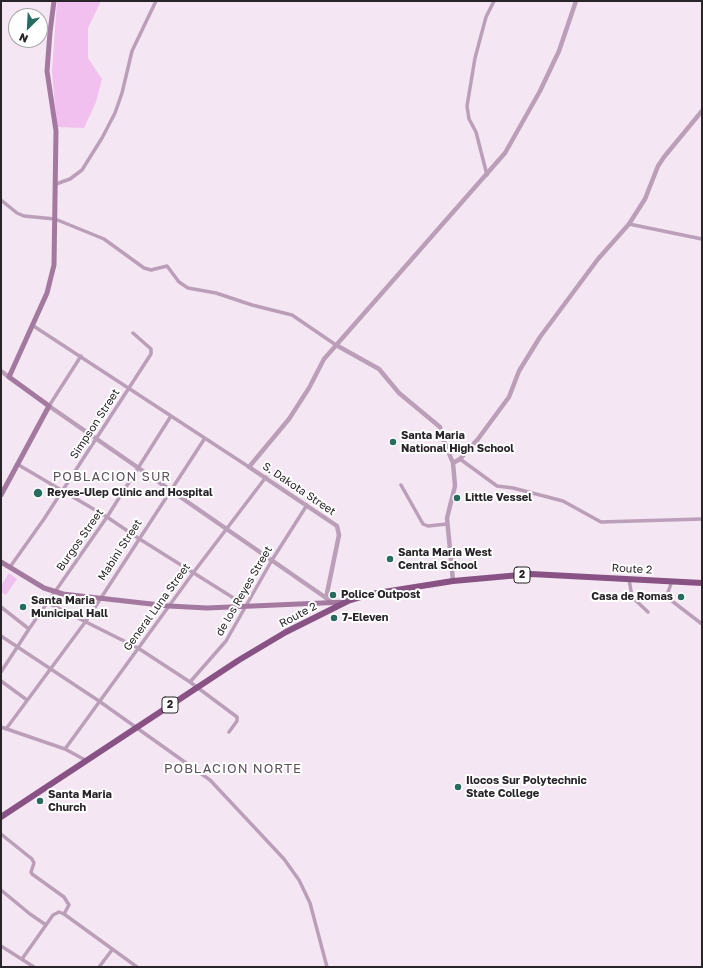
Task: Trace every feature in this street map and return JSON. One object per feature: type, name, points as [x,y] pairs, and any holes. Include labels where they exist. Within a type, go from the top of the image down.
[{"type":"highway","name":"Route 2","points":[[1,818],[239,660],[286,632],[345,602],[371,594],[453,581],[531,574],[702,583]]},
{"type":"main road","points":[[1,495],[16,463],[49,406],[9,377],[46,293],[52,273],[56,219],[56,131],[48,71],[50,32],[54,1]]},
{"type":"main road","points":[[1,562],[30,581],[54,593],[169,606],[207,608],[345,602]]},
{"type":"street","points":[[56,184],[70,179],[82,170],[102,138],[115,113],[122,93],[132,51],[156,1]]},
{"type":"street","points":[[487,176],[476,132],[469,119],[466,106],[475,58],[486,17],[494,1]]},
{"type":"street","points":[[32,325],[249,466],[289,419],[309,388],[324,359],[348,330],[487,176],[505,153],[540,91],[560,51],[576,1]]},
{"type":"street","points":[[453,463],[460,459],[478,439],[509,397],[519,371],[540,337],[598,259],[629,224],[645,199],[658,166],[702,111]]},
{"type":"street","points":[[1,200],[17,213],[24,216],[56,219],[104,239],[144,268],[150,270],[163,266],[169,267],[179,282],[188,288],[216,293],[252,305],[292,315],[379,369],[399,393],[438,424],[453,463],[455,486],[447,518],[453,581]]},
{"type":"street","points":[[629,224],[702,239]]},
{"type":"street","name":"Simpson Street","points":[[10,567],[152,351],[133,333]]},
{"type":"street","points":[[81,356],[49,406],[139,466],[332,602]]},
{"type":"street","points":[[1,370],[9,377]]},
{"type":"street","name":"Burgos Street","points":[[1,672],[107,517],[171,416]]},
{"type":"street","name":"Mabini Street","points":[[6,729],[86,621],[138,538],[205,438]]},
{"type":"street","points":[[460,459],[497,486],[513,488],[563,501],[601,522],[702,519]]},
{"type":"street","points":[[16,463],[107,517],[232,597],[243,606]]},
{"type":"street","name":"S. Dakota Street","points":[[249,466],[332,522],[338,530],[339,535],[326,598]]},
{"type":"street","name":"General Luna Street","points":[[65,750],[193,573],[266,477]]},
{"type":"street","points":[[401,485],[423,524],[428,526],[448,524]]},
{"type":"street","name":"de los Reyes Street","points":[[190,682],[226,641],[243,606],[307,505]]},
{"type":"street","points":[[629,579],[632,597],[648,612]]},
{"type":"street","points":[[672,581],[667,595],[668,598],[702,624]]},
{"type":"street","points":[[48,603],[138,648],[190,682],[196,688],[237,717],[237,721],[229,732]]},
{"type":"street","points":[[1,607],[29,629]]},
{"type":"street","points":[[1,636],[137,727],[210,780],[284,859],[306,893],[327,967]]},
{"type":"street","points":[[1,681],[27,700]]},
{"type":"street","points":[[1,727],[65,750],[87,761]]},
{"type":"street","points":[[1,834],[32,859],[34,863],[31,872],[32,874],[64,897],[69,905],[64,914]]},
{"type":"street","points":[[1,890],[46,925]]},
{"type":"street","points":[[22,959],[46,925],[57,913],[64,914],[137,967]]},
{"type":"street","points":[[1,946],[34,967]]},
{"type":"street","points":[[99,967],[112,950]]},
{"type":"shaded area","points":[[57,1],[101,1],[88,28],[88,58],[102,79],[96,102],[84,128],[57,127],[52,72]]},
{"type":"shaded area","points":[[9,573],[17,579],[6,595],[1,592],[1,586]]},
{"type":"place","name":"Santa Maria National High School","points":[[393,442]]},
{"type":"place","name":"Reyes-Ulep Clinic and Hospital","points":[[38,493]]},
{"type":"place","name":"Little Vessel","points":[[457,498]]},
{"type":"place","name":"Santa Maria West Central School","points":[[390,559]]},
{"type":"place","name":"Police Outpost","points":[[333,595]]},
{"type":"place","name":"Casa de Romas","points":[[681,597]]},
{"type":"place","name":"Santa Maria Municipal Hall","points":[[23,607]]},
{"type":"place","name":"7-Eleven","points":[[334,618]]},
{"type":"place","name":"Ilocos Sur Polytechnic State College","points":[[458,787]]},
{"type":"place","name":"Santa Maria Church","points":[[40,801]]},
{"type":"district","name":"POBLACION SUR","points":[[112,477]]},
{"type":"district","name":"POBLACION NORTE","points":[[233,769]]}]
